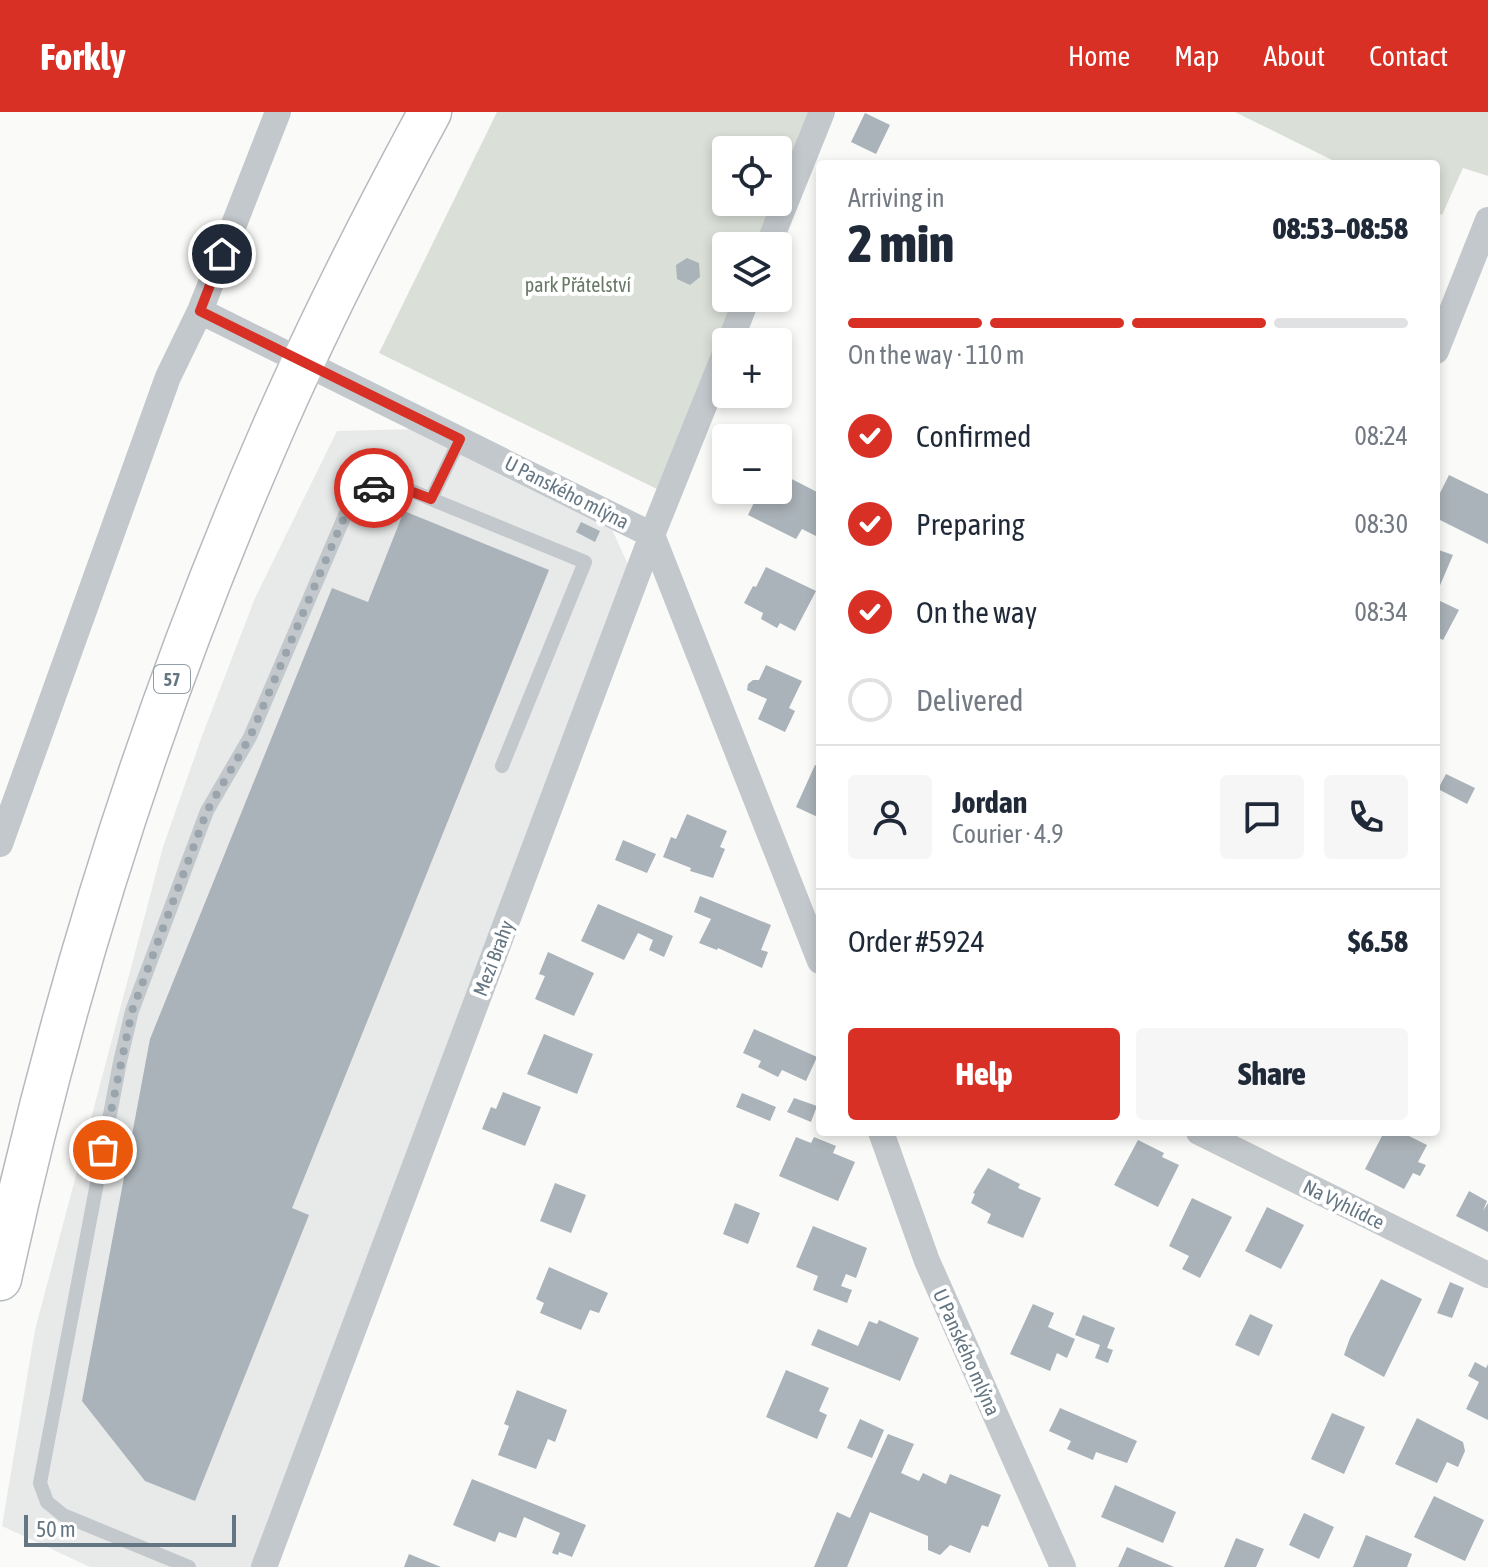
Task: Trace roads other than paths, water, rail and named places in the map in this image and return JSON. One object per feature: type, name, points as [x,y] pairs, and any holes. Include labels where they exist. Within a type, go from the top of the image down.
[{"type":"main road","name":"57","points":[[0,1279],[65,1009],[136,782],[228,534],[355,253],[430,112]]},
{"type":"street","points":[[0,844],[163,391],[200,311],[278,112]]},
{"type":"street","points":[[774,232],[822,112]]},
{"type":"street","points":[[1440,341],[1488,220]]},
{"type":"street","name":"U Panského mlýna","points":[[200,311],[652,535],[816,945]]},
{"type":"street","name":"Mezi Brahy","points":[[264,1567],[652,535],[712,386]]},
{"type":"street","name":"U Panského mlýna","points":[[882,1136],[927,1261],[1063,1567]]},
{"type":"street","name":"Na Vyhlídce","points":[[1207,1136],[1488,1275]]},
{"type":"lane","points":[[431,499],[460,439]]},
{"type":"lane","points":[[189,1567],[63,1515],[47,1502],[40,1483],[125,1036],[207,811],[250,737],[346,513],[357,498],[381,485],[394,485],[585,562],[502,766]]},
{"type":"park label","name":"park Přátelství","points":[[578,284]]}]
